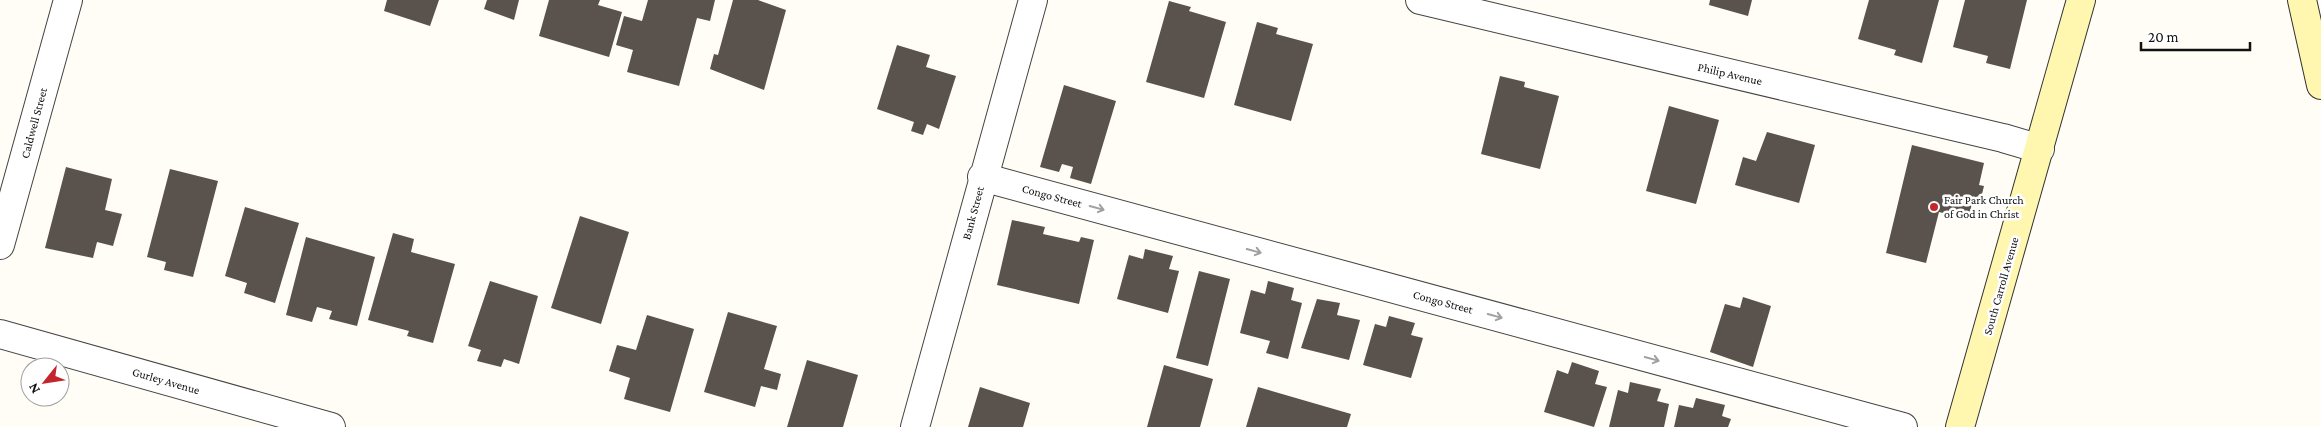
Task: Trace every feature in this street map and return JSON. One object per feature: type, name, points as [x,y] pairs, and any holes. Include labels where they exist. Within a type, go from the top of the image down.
[{"type":"street","name":"Caldwell Street","points":[[0,245],[68,0]]},
{"type":"street","name":"Bank Street","points":[[915,427],[982,177],[1033,0]]},
{"type":"street","name":"Philip Avenue","points":[[1420,0],[1994,136],[2040,149]]},
{"type":"street","name":"South Carroll Avenue","points":[[1960,427],[2081,0]]},
{"type":"street","points":[[2302,0],[2321,85]]},
{"type":"street","name":"Congo Street","points":[[982,177],[1903,427]]},
{"type":"street","name":"Gurley Avenue","points":[[0,334],[331,427]]},
{"type":"building","points":[[387,0],[439,0],[430,26],[384,11]]},
{"type":"building","points":[[487,0],[519,0],[514,20],[484,9]]},
{"type":"building","points":[[549,0],[600,0],[598,5],[622,12],[609,57],[539,36]]},
{"type":"building","points":[[648,0],[715,0],[710,21],[697,18],[679,86],[627,72],[633,50],[616,45],[624,16],[642,21]]},
{"type":"building","points":[[733,0],[758,0],[786,10],[764,90],[710,69],[714,54],[718,55]]},
{"type":"building","points":[[1710,0],[1752,0],[1748,16],[1709,5]]},
{"type":"building","points":[[1869,0],[1939,0],[1922,63],[1894,55],[1896,50],[1858,39]]},
{"type":"building","points":[[1965,0],[2027,0],[2010,69],[1986,63],[1988,56],[1953,47]]},
{"type":"building","points":[[1169,1],[1191,7],[1189,11],[1226,22],[1204,98],[1146,82]]},
{"type":"building","points":[[1257,22],[1278,28],[1276,34],[1313,44],[1291,121],[1234,105]]},
{"type":"building","points":[[897,45],[930,55],[926,67],[956,76],[939,129],[927,124],[923,135],[911,131],[914,122],[877,109]]},
{"type":"building","points":[[1500,76],[1525,82],[1524,87],[1559,96],[1540,169],[1481,154]]},
{"type":"building","points":[[1064,85],[1116,101],[1091,184],[1070,178],[1073,167],[1062,164],[1059,172],[1040,167]]},
{"type":"building","points":[[1669,106],[1719,120],[1696,204],[1646,191]]},
{"type":"building","points":[[1767,132],[1815,145],[1799,203],[1735,185],[1743,157],[1756,161]]},
{"type":"building","name":"Fair Park Church of God in Christ","points":[[1912,145],[1984,163],[1979,185],[1984,186],[1980,202],[1973,200],[1968,219],[1939,212],[1926,263],[1886,253]]},
{"type":"building","points":[[66,167],[112,179],[105,210],[122,214],[113,246],[97,242],[93,258],[45,248]]},
{"type":"building","points":[[170,169],[218,181],[193,277],[164,270],[166,262],[147,257]]},
{"type":"building","points":[[245,207],[299,223],[275,303],[244,293],[247,283],[225,276]]},
{"type":"building","points":[[580,216],[629,232],[601,324],[551,308]]},
{"type":"building","points":[[1012,220],[1045,227],[1043,234],[1079,242],[1081,237],[1094,240],[1079,304],[997,285]]},
{"type":"building","points":[[393,233],[414,239],[411,252],[455,264],[433,343],[407,336],[409,331],[368,320]]},
{"type":"building","points":[[306,237],[375,257],[357,326],[329,319],[332,311],[317,307],[312,322],[286,315]]},
{"type":"building","points":[[1145,249],[1173,256],[1169,269],[1179,271],[1168,313],[1117,299],[1129,255],[1143,259]]},
{"type":"building","points":[[1199,271],[1230,279],[1208,366],[1176,358]]},
{"type":"building","points":[[490,281],[538,296],[519,364],[504,359],[501,367],[477,361],[481,350],[468,346]]},
{"type":"building","points":[[1268,281],[1294,288],[1291,300],[1302,303],[1288,359],[1266,353],[1270,341],[1240,333],[1251,290],[1265,294]]},
{"type":"building","points":[[1743,297],[1771,306],[1753,367],[1710,352],[1725,304],[1740,308]]},
{"type":"building","points":[[1317,299],[1340,303],[1337,315],[1360,320],[1349,360],[1301,348]]},
{"type":"building","points":[[728,312],[777,326],[764,369],[781,374],[777,390],[761,386],[755,407],[704,392]]},
{"type":"building","points":[[647,315],[694,329],[670,412],[624,399],[630,378],[609,371],[617,345],[636,350]]},
{"type":"building","points":[[1389,316],[1415,323],[1411,335],[1423,338],[1411,378],[1363,365],[1375,324],[1386,327]]},
{"type":"building","points":[[807,360],[858,375],[843,427],[787,427]]},
{"type":"building","points":[[1572,362],[1599,371],[1595,384],[1607,387],[1594,427],[1544,412],[1557,370],[1568,374]]},
{"type":"building","points":[[1164,365],[1213,379],[1200,427],[1147,427]]},
{"type":"building","points":[[1630,382],[1661,389],[1657,401],[1669,404],[1664,427],[1609,427],[1618,390],[1628,393]]},
{"type":"building","points":[[980,387],[1030,403],[1023,427],[968,427]]},
{"type":"building","points":[[1258,387],[1351,414],[1347,427],[1246,427]]},
{"type":"building","points":[[1696,398],[1725,405],[1722,416],[1731,419],[1728,427],[1674,427],[1679,405],[1693,408]]},
{"type":"place","name":"Fair Park Church of God in Christ","points":[[1934,207]]}]
